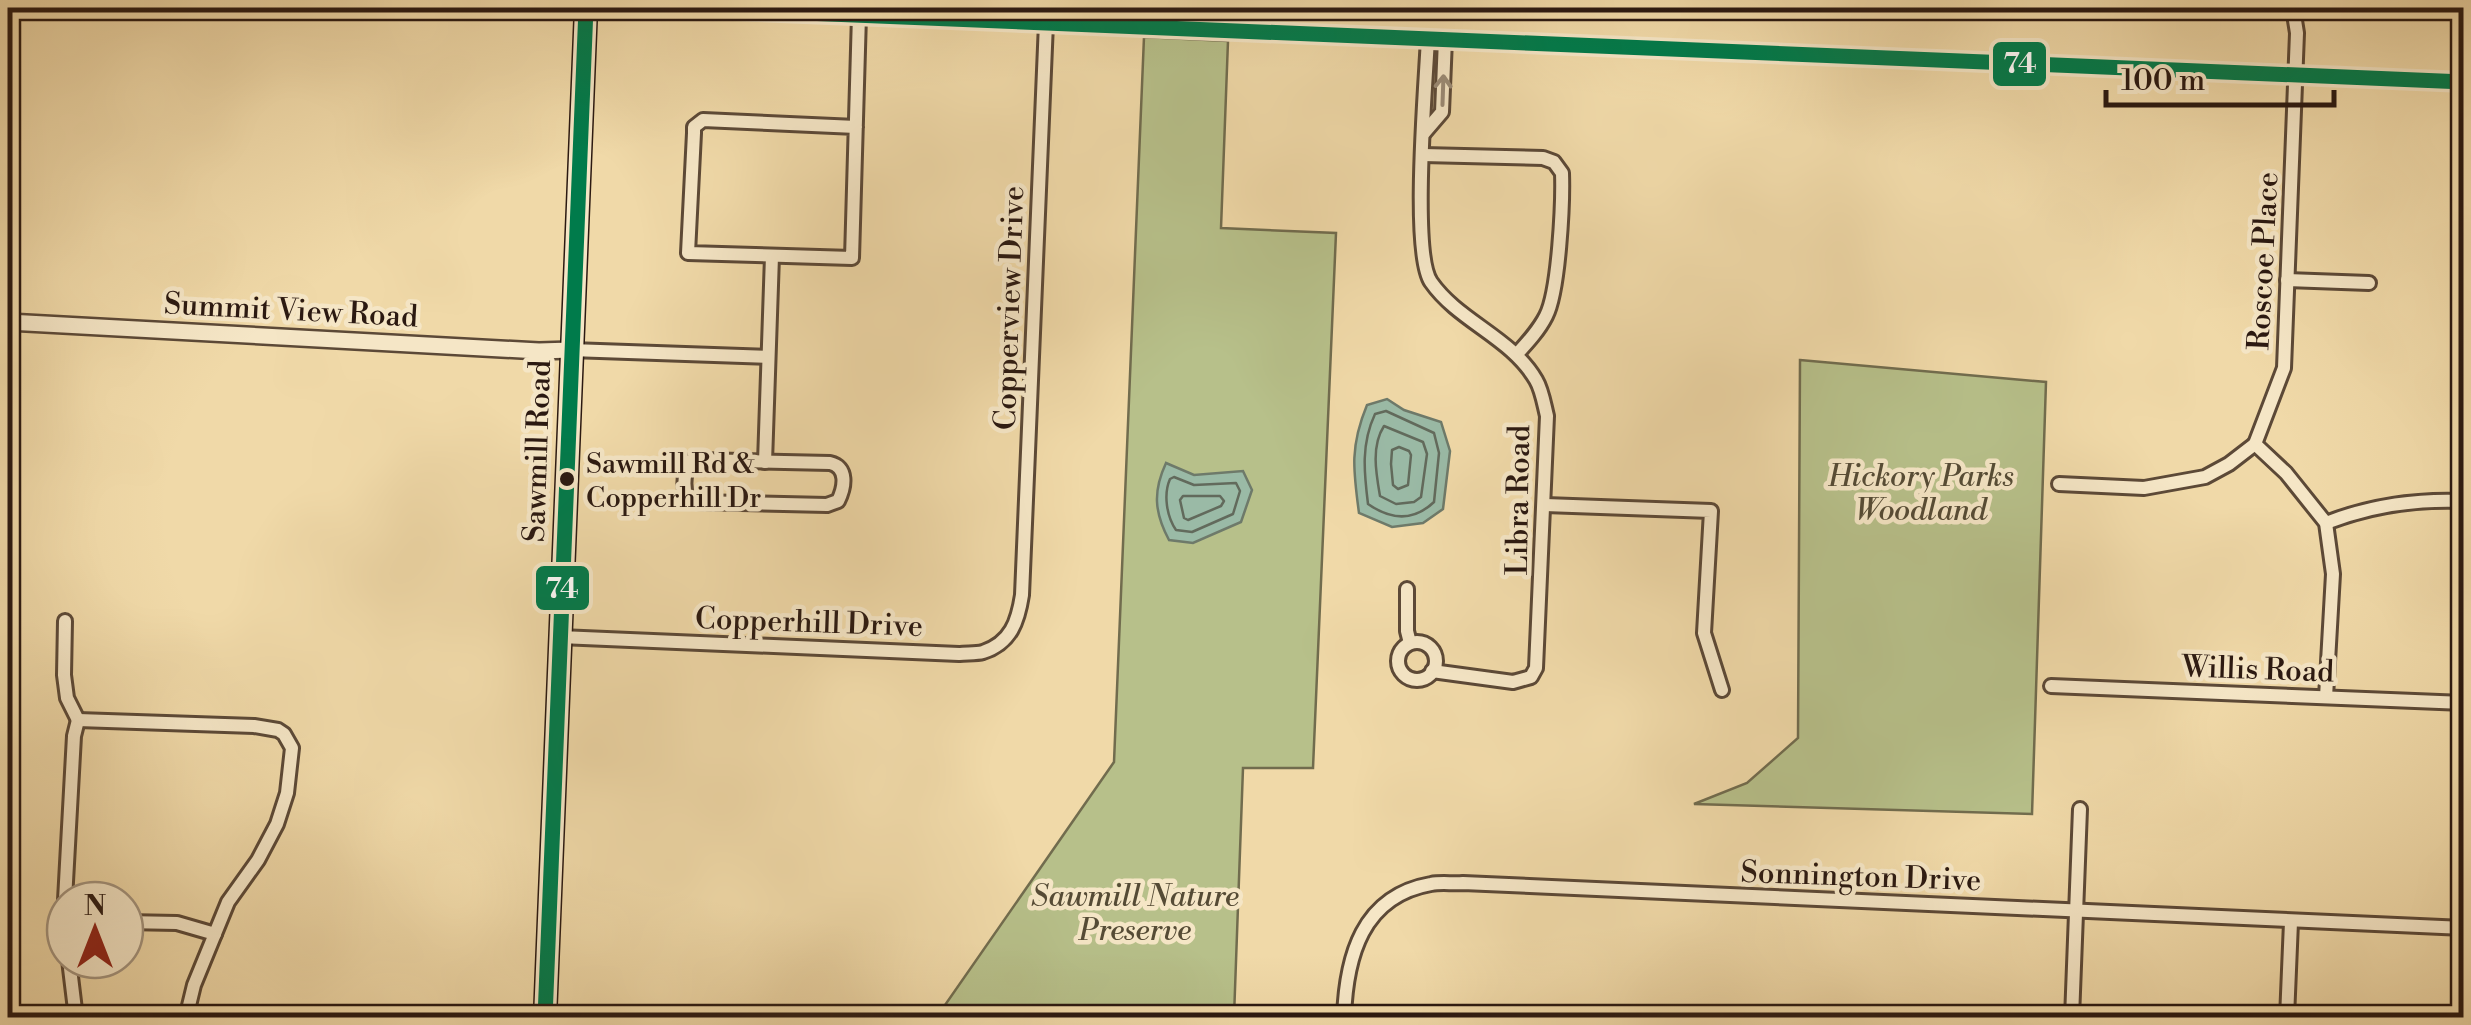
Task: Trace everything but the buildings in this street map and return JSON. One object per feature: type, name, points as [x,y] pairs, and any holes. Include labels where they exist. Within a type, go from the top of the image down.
[{"type":"main road","name":"Sawmill Road","points":[[545,1018],[586,8]]},
{"type":"street","points":[[686,8],[2464,82]]},
{"type":"street","points":[[1252,31],[1253,8]]},
{"type":"street","name":"Roscoe Place","points":[[2255,444],[2284,368],[2296,74],[2293,8]]},
{"type":"street","points":[[856,127],[703,120],[694,128],[688,254],[852,258],[856,127],[859,15]]},
{"type":"street","name":"Copperview Drive","points":[[1022,596],[1046,22]]},
{"type":"street","name":"Libra Road","points":[[1432,671],[1513,682],[1531,677],[1536,668],[1546,416],[1538,382],[1517,354],[1456,310],[1428,278],[1420,236],[1424,133],[1442,112],[1436,39]]},
{"type":"street","points":[[1423,155],[1542,158],[1554,162],[1562,172],[1555,287],[1548,312],[1517,354]]},
{"type":"street","points":[[765,462],[772,256]]},
{"type":"street","points":[[2288,280],[2369,283]]},
{"type":"street","name":"Summit View Road","points":[[8,322],[539,352],[571,350]]},
{"type":"street","points":[[571,350],[768,357]]},
{"type":"street","points":[[2059,484],[2144,488],[2205,477],[2255,444],[2286,473],[2326,524],[2332,574],[2326,697]]},
{"type":"street","points":[[690,461],[765,462],[839,465],[843,471],[843,492],[838,502],[828,505],[686,499],[686,468],[690,461]]},
{"type":"street","points":[[2326,524],[2351,513],[2428,500],[2464,502]]},
{"type":"street","points":[[1545,505],[1711,511],[1704,632],[1722,690]]},
{"type":"street","points":[[1407,589],[1410,643]]},
{"type":"street","name":"Copperhill Drive","points":[[560,637],[983,652],[1004,640],[1018,620],[1022,596]]},
{"type":"street","points":[[65,622],[66,686],[78,720],[66,880]]},
{"type":"street","points":[[1422,642],[1432,648],[1437,660],[1432,671],[1429,676],[1410,679],[1400,670],[1400,651],[1410,643],[1422,642]]},
{"type":"street","name":"Willis Road","points":[[2051,686],[2464,703]]},
{"type":"street","points":[[78,720],[254,726],[278,730],[292,748],[287,793],[277,824],[258,860],[228,902],[194,986],[186,1018]]},
{"type":"street","points":[[2072,1018],[2080,808]]},
{"type":"street","name":"Sonnington Drive","points":[[1344,1018],[1350,964],[1360,934],[1390,902],[1432,884],[2464,928]]},
{"type":"street","points":[[145,922],[177,923],[215,934]]},
{"type":"street","points":[[2287,1018],[2292,922]]},
{"type":"street","points":[[72,980],[76,1018]]},
{"type":"green space","name":"Sawmill Nature Preserve","points":[[1144,37],[1228,41],[1221,228],[1336,233],[1313,768],[1243,768],[1234,1017],[936,1018],[1114,762]]},
{"type":"green space","name":"Hickory Parks Woodland","points":[[1800,360],[2046,382],[2032,814],[1694,804],[1747,783],[1798,738]]},
{"type":"water","points":[[1387,399],[1404,410],[1441,422],[1450,451],[1443,509],[1423,523],[1392,527],[1359,513],[1354,470],[1358,433],[1367,405]]},
{"type":"water","points":[[1166,463],[1194,475],[1243,471],[1252,490],[1241,522],[1193,543],[1169,540],[1157,502]]},
{"type":"transit line","name":"74","points":[[545,1018],[586,8]]},
{"type":"transit line","name":"74","points":[[686,8],[2464,82]]},
{"type":"place","name":"Sawmill Rd & Copperhill Dr","points":[[567,479]]}]
